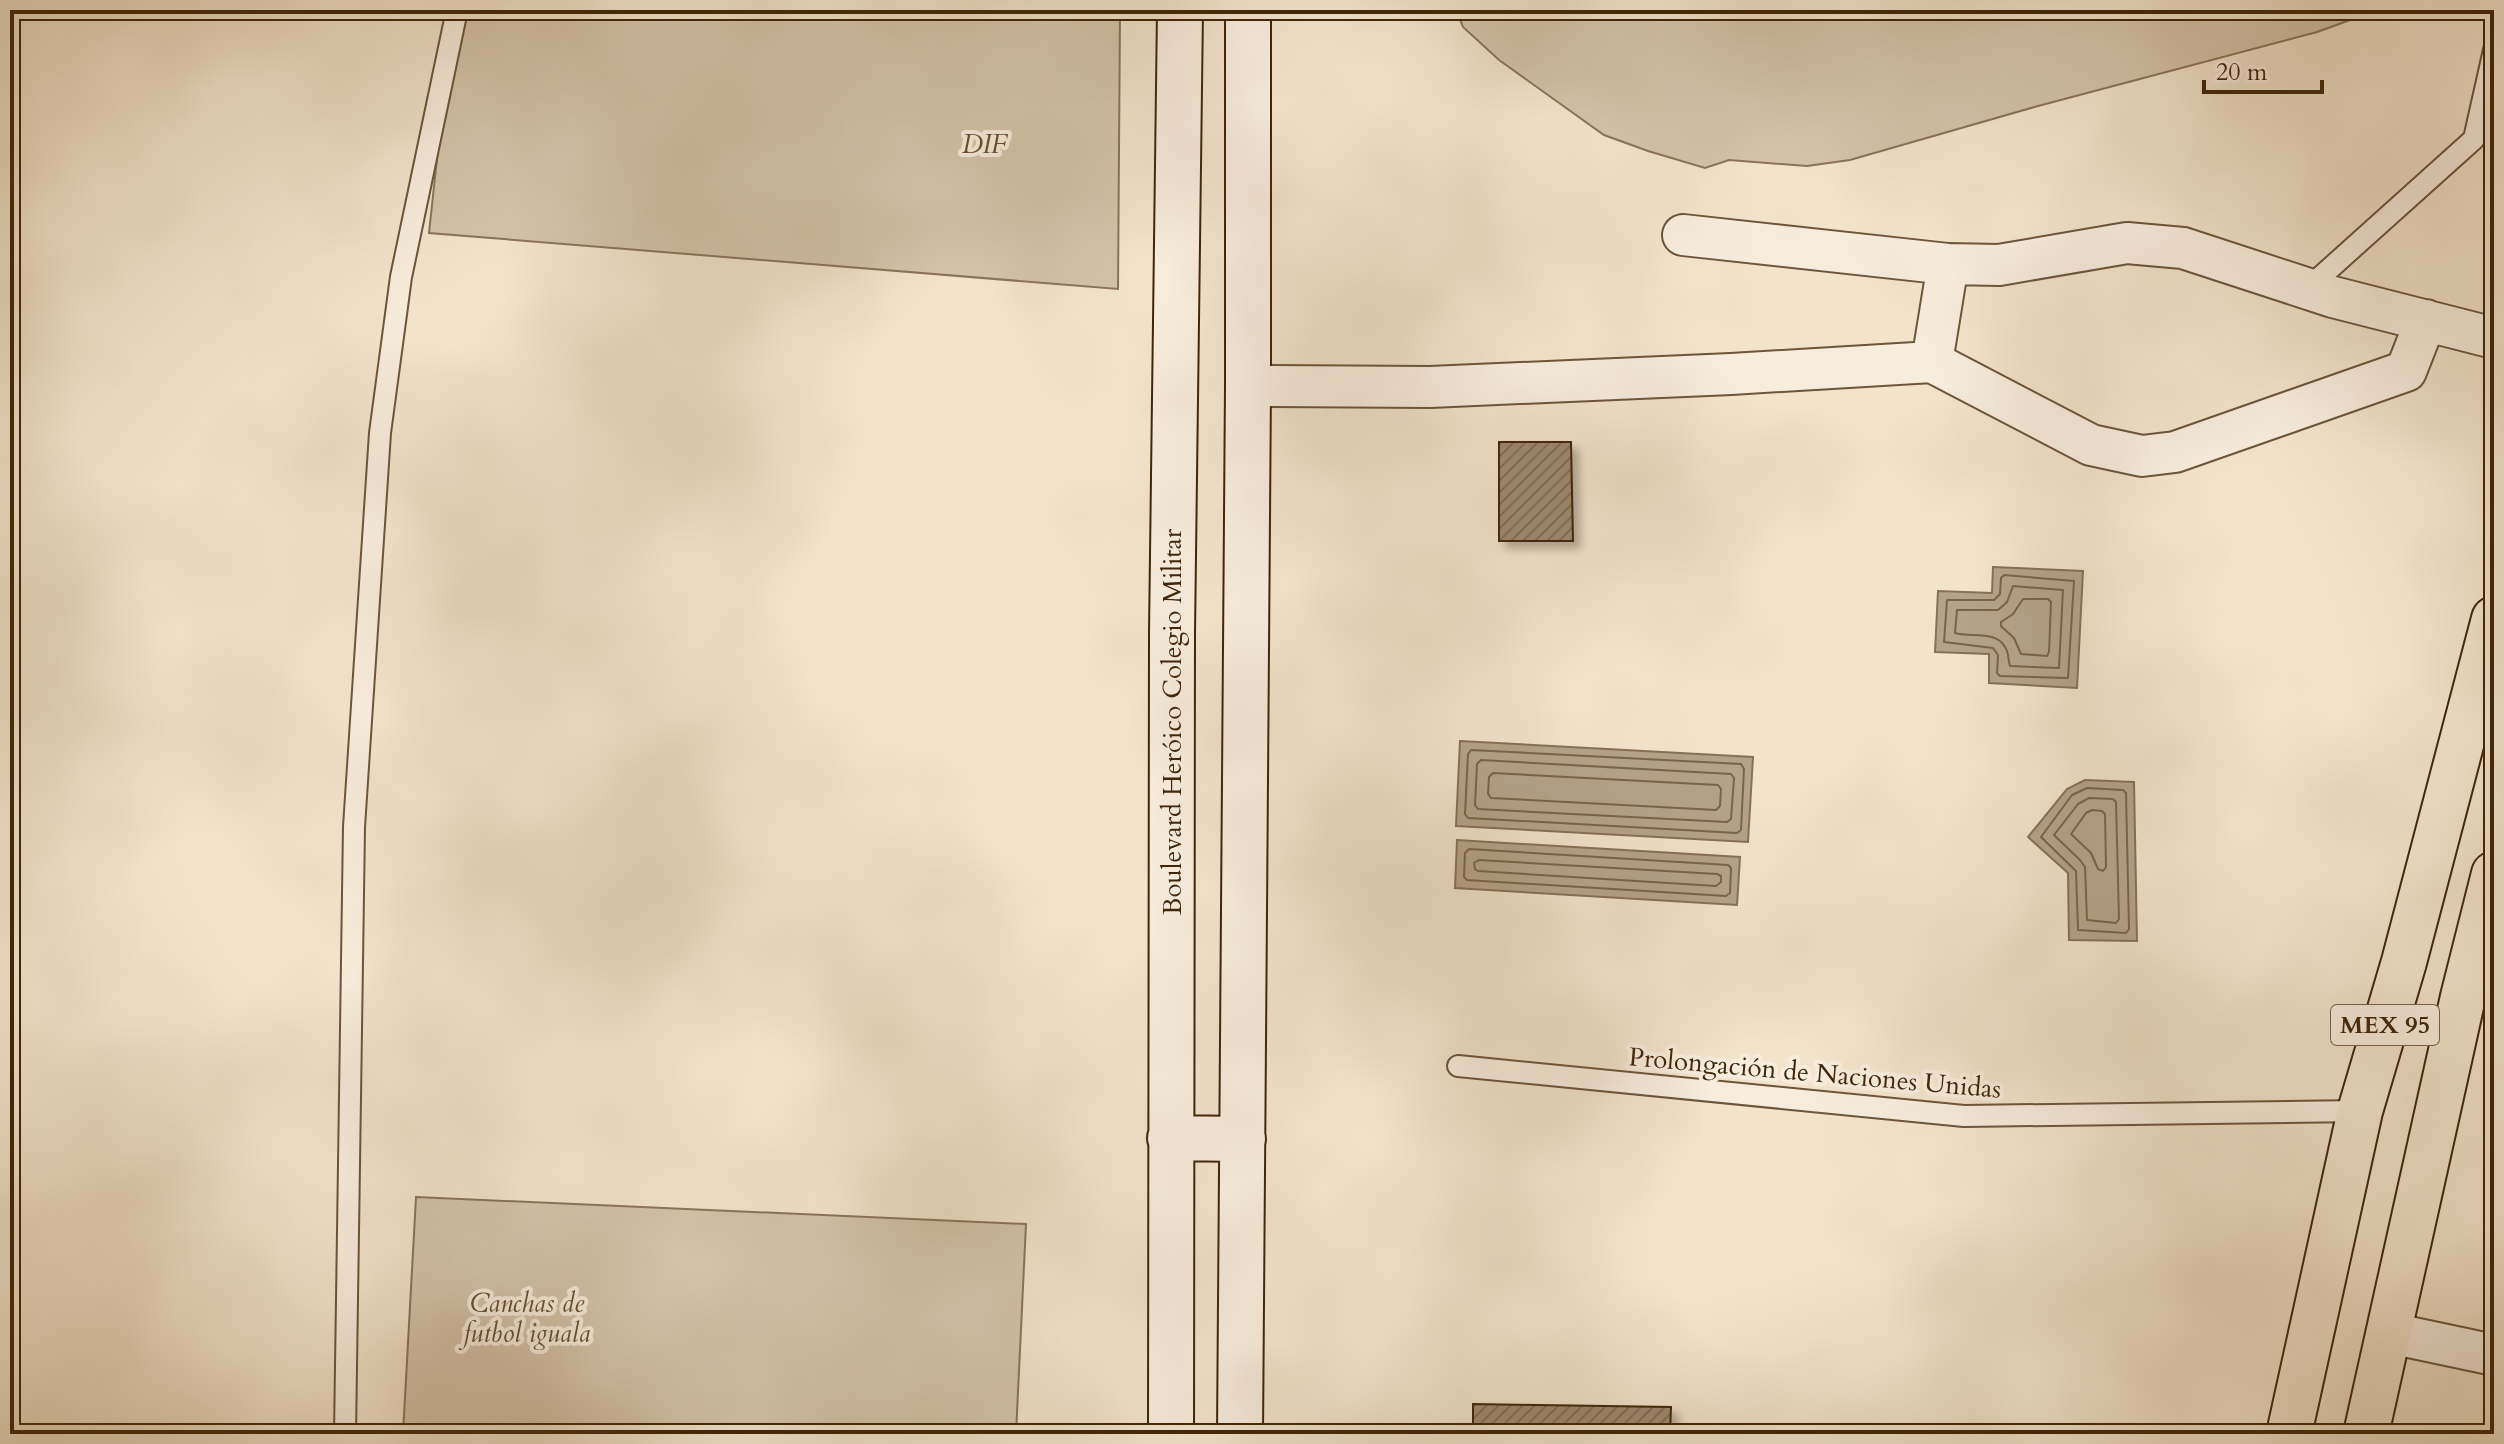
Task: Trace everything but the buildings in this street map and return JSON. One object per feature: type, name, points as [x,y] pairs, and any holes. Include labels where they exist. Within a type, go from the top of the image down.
[{"type":"main road","name":"Boulevard Heróico Colegio Militar","points":[[1171,1434],[1172,633],[1180,10]]},
{"type":"main road","points":[[1240,1434],[1248,10]]},
{"type":"main road","name":"MEX 95","points":[[2289,1434],[2360,1111],[2404,962],[2494,619]]},
{"type":"main road","name":"MEX 95","points":[[2366,1434],[2463,997],[2494,874]]},
{"type":"main road","points":[[1170,1138],[1243,1139]]},
{"type":"street","points":[[1683,235],[1948,264],[1999,265],[2127,243],[2183,248],[2307,289],[2494,338]]},
{"type":"street","points":[[1932,362],[1948,264]]},
{"type":"street","points":[[1248,386],[1430,387],[1932,362],[2091,445],[2142,456],[2175,452],[2406,371],[2426,320]]},
{"type":"street","points":[[2390,1333],[2494,1355]]},
{"type":"lane","points":[[345,1434],[354,827],[380,433],[401,277],[457,10]]},
{"type":"lane","points":[[2307,289],[2474,139],[2494,50]]},
{"type":"lane","name":"Prolongación de Naciones Unidas","points":[[1458,1066],[1964,1116],[2360,1111]]},
{"type":"green space","name":"DIF","points":[[453,10],[1120,10],[1118,289],[429,233]]},
{"type":"green space","points":[[1456,10],[2373,10],[2317,32],[1850,160],[1807,166],[1729,160],[1705,168],[1604,135],[1499,60],[1463,27]]},
{"type":"green space","name":"Canchas de futbol iguala","points":[[416,1197],[1026,1224],[1016,1434],[403,1434]]},
{"type":"water","points":[[1993,567],[2083,571],[2077,688],[1989,683],[1989,654],[1935,652],[1938,591],[1992,593]]},
{"type":"water","points":[[1460,741],[1753,757],[1748,842],[1456,826]]},
{"type":"water","points":[[2085,780],[2134,782],[2137,941],[2069,940],[2068,873],[2028,837],[2067,789]]},
{"type":"water","points":[[1457,840],[1740,857],[1737,905],[1455,888]]}]
